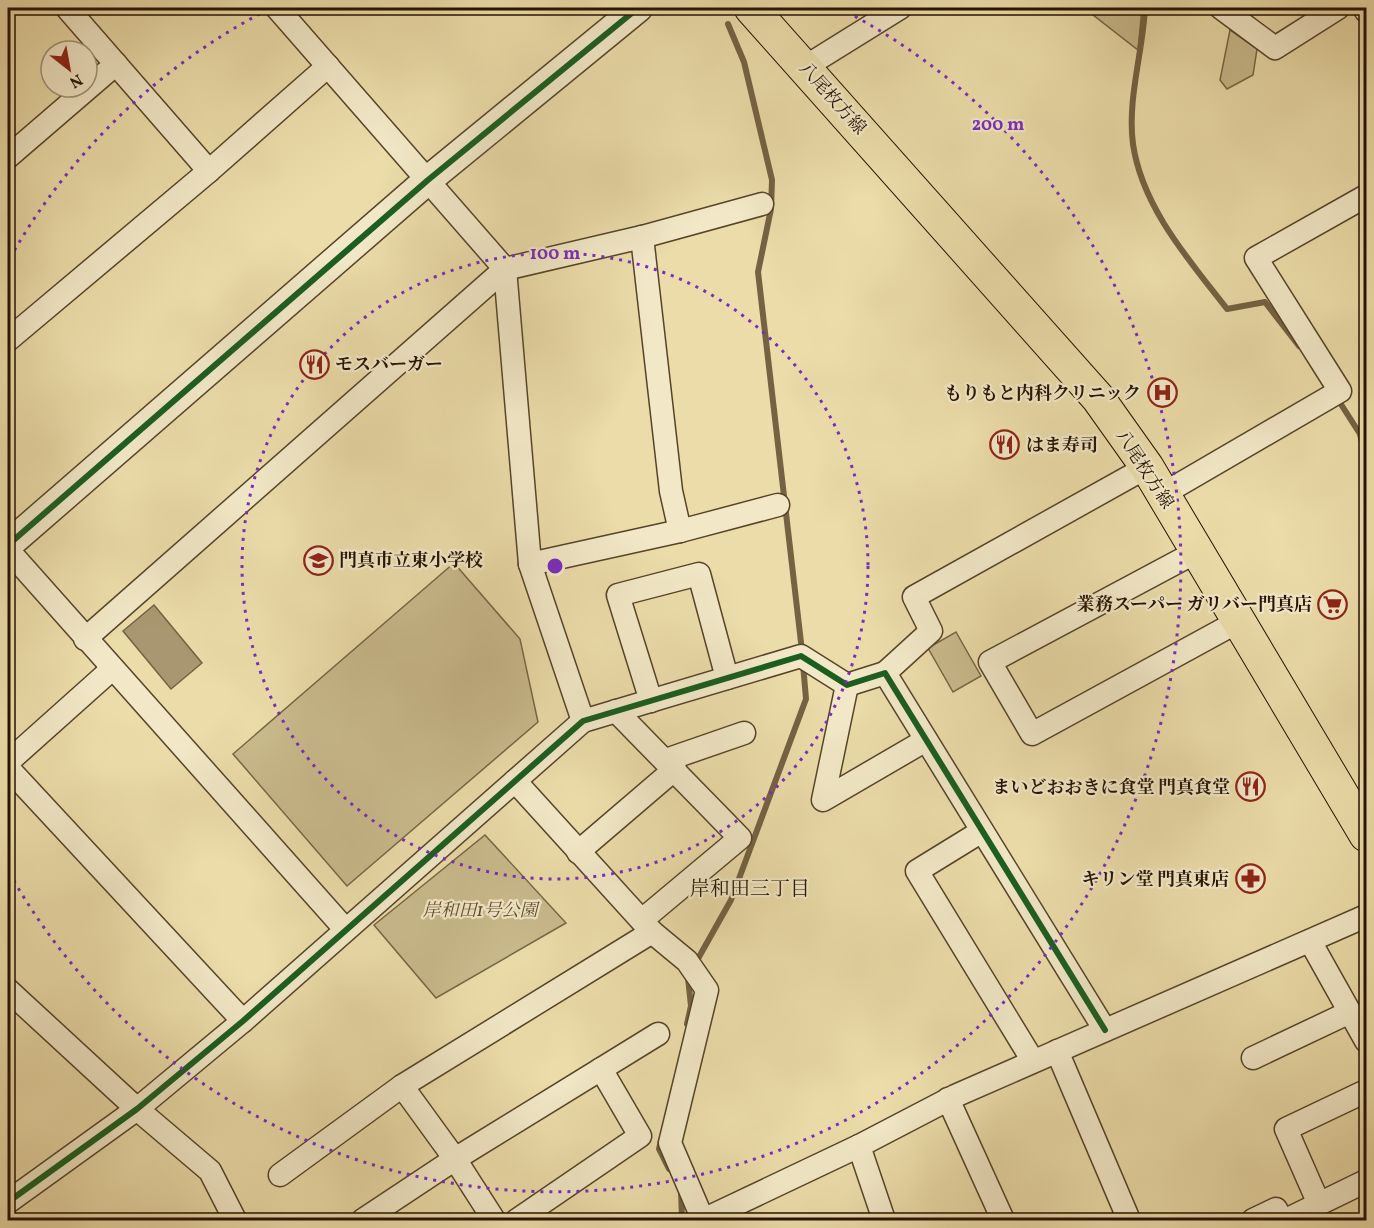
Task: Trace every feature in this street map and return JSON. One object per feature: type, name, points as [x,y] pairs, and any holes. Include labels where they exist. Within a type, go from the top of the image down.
[{"type":"main road","name":"八尾枚方線","points":[[751,8],[1098,398],[1155,481],[1366,835]]},
{"type":"street","points":[[67,8],[209,171]]},
{"type":"street","points":[[277,8],[505,269],[530,564],[584,721]]},
{"type":"street","points":[[8,545],[428,180],[638,8]]},
{"type":"street","points":[[805,67],[900,8]]},
{"type":"street","points":[[1221,8],[1275,48],[1338,8]]},
{"type":"street","points":[[8,157],[116,64]]},
{"type":"street","points":[[8,340],[209,171],[328,66]]},
{"type":"street","points":[[8,1202],[138,1109],[243,1021],[584,721],[801,656],[847,685],[885,673],[931,631],[914,597],[1340,391],[1256,258],[1366,196]]},
{"type":"street","points":[[85,639],[505,269],[642,237],[762,204]]},
{"type":"street","points":[[642,237],[671,491],[680,531]]},
{"type":"street","points":[[530,564],[680,531],[778,505]]},
{"type":"street","points":[[8,550],[345,929]]},
{"type":"street","points":[[1196,552],[990,662],[1032,734],[1239,621]]},
{"type":"street","points":[[651,701],[618,595],[699,574],[727,678]]},
{"type":"street","points":[[8,762],[112,669]]},
{"type":"street","points":[[885,673],[1105,1030]]},
{"type":"street","points":[[847,685],[823,800],[926,740]]},
{"type":"street","points":[[280,1175],[402,1086],[647,926],[740,838],[616,711]]},
{"type":"street","points":[[578,852],[670,765],[744,733]]},
{"type":"street","points":[[8,768],[243,1021]]},
{"type":"street","points":[[515,781],[647,926],[687,962],[707,990],[670,1143],[703,1221],[859,1146],[948,1099],[1366,916]]},
{"type":"street","points":[[982,831],[917,871],[1034,1061]]},
{"type":"street","points":[[1310,941],[1366,1041]]},
{"type":"street","points":[[8,990],[138,1109],[210,1171],[235,1221]]},
{"type":"street","points":[[1252,1058],[1350,1012]]},
{"type":"street","points":[[363,1221],[455,1159],[658,1034]]},
{"type":"street","points":[[1057,1051],[1129,1221]]},
{"type":"street","points":[[517,1221],[640,1136],[601,1070]]},
{"type":"street","points":[[402,1086],[455,1159],[494,1221]]},
{"type":"street","points":[[1319,1204],[1286,1129],[1366,1091]]},
{"type":"street","points":[[948,1099],[1003,1221]]},
{"type":"street","points":[[859,1146],[884,1221]]},
{"type":"street","points":[[1287,1221],[1366,1181]]},
{"type":"street","points":[[1253,1221],[1276,1209],[1282,1221]]},
{"type":"green space","points":[[1090,8],[1142,8],[1138,50],[1088,11]]},
{"type":"green space","points":[[1230,30],[1257,49],[1253,75],[1227,89],[1220,80]]},
{"type":"green space","points":[[454,563],[520,639],[538,722],[347,886],[233,754]]},
{"type":"green space","points":[[956,632],[981,676],[953,692],[928,648]]},
{"type":"green space","name":"岸和田1号公園","points":[[485,835],[566,923],[436,998],[374,925]]},
{"type":"shaded area","points":[[154,605],[202,663],[171,689],[123,631]]},
{"type":"waterway","points":[[1145,8],[1132,110],[1132,127],[1138,167],[1146,189],[1169,232],[1227,309],[1265,302],[1299,346]]},
{"type":"waterway","points":[[728,24],[744,62],[772,180],[771,209],[758,272],[802,651]]},
{"type":"waterway","points":[[1337,398],[1360,434],[1366,459]]},
{"type":"waterway","points":[[695,964],[731,900],[806,699],[803,664]]},
{"type":"waterway","points":[[687,1024],[691,1006],[688,978]]},
{"type":"waterway","points":[[661,1140],[659,1149],[669,1169]]},
{"type":"waterway","points":[[681,1191],[682,1220]]},
{"type":"cycle path","points":[[8,545],[428,180],[638,8]]},
{"type":"cycle path","points":[[8,1202],[137,1109],[243,1021],[583,721],[801,656],[847,685],[885,673],[1105,1030]]},
{"type":"place","name":"モスバーガー","points":[[314,364]]},
{"type":"place","name":"もりもと内科クリニック","points":[[1162,393]]},
{"type":"place","name":"はま寿司","points":[[1005,445]]},
{"type":"place","name":"門真市立東小学校","points":[[318,560]]},
{"type":"place","name":"業務スーパー ガリバー門真店","points":[[1333,604]]},
{"type":"place","name":"まいどおおきに食堂 門真食堂","points":[[1251,787]]},
{"type":"place","name":"キリン堂 門真東店","points":[[1250,879]]},
{"type":"district","name":"岸和田三丁目","points":[[750,888]]}]
